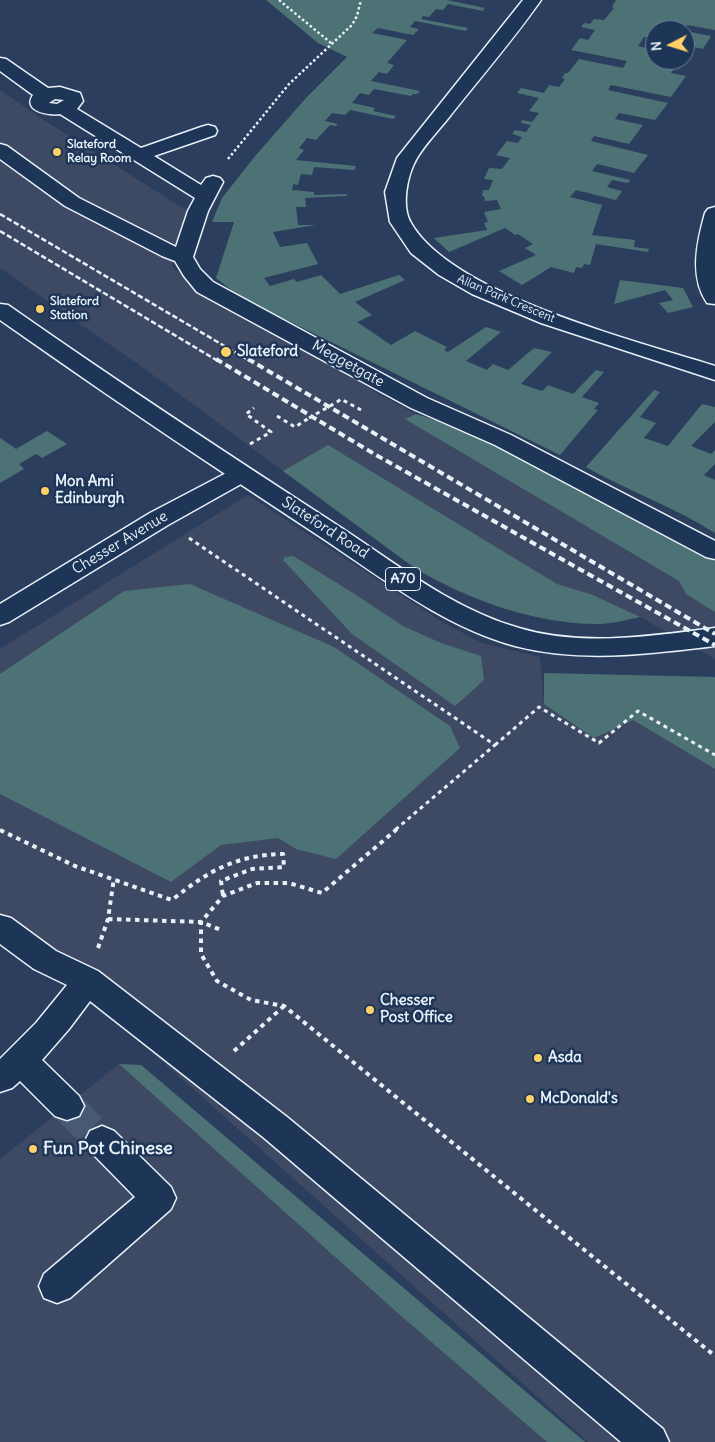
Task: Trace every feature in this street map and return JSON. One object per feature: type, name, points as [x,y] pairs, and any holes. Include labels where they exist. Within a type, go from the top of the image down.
[{"type":"street","name":"Allan Park Crescent","points":[[532,0],[401,168],[395,192],[401,221],[412,240],[427,256],[455,277],[475,288],[544,316],[715,373]]},
{"type":"street","points":[[0,63],[45,95],[60,92],[73,98],[74,101],[71,105],[63,108],[139,155],[209,189],[198,211],[183,257],[169,252],[72,202],[0,150]]},
{"type":"street","points":[[139,155],[208,131]]},
{"type":"street","points":[[715,213],[705,258],[708,279],[715,298]]},
{"type":"street","name":"Meggetgate","points":[[183,257],[191,272],[205,286],[419,402],[511,444],[715,552]]},
{"type":"street","name":"Slateford Road","points":[[0,310],[242,474],[432,598],[473,622],[497,632],[519,638],[578,646],[632,646],[715,637]]},
{"type":"street","name":"Chesser Avenue","points":[[0,616],[159,519],[242,474]]},
{"type":"street","points":[[0,927],[46,960],[87,980],[275,1127],[650,1442]]},
{"type":"street","points":[[67,1106],[11,1069],[66,1012],[87,980]]},
{"type":"street","points":[[57,1286],[159,1198],[102,1141]]},
{"type":"path","points":[[279,0],[331,44]]},
{"type":"path","points":[[209,189],[230,155],[290,84],[352,25],[358,16],[361,0]]},
{"type":"path","points":[[276,416],[295,427],[341,399],[361,410]]},
{"type":"path","points":[[221,460],[271,432],[246,414],[254,408]]},
{"type":"path","points":[[159,519],[495,745]]},
{"type":"path","points":[[715,755],[638,711],[599,743],[539,707],[322,893],[289,883],[257,883],[223,896],[201,922],[202,954],[217,981],[251,1000],[284,1006],[715,1356]]},
{"type":"path","points":[[0,830],[75,866],[114,878],[172,900],[198,878],[231,861],[261,853],[283,854],[284,867],[252,869],[221,881],[223,896]]},
{"type":"path","points":[[87,980],[108,919],[114,878]]},
{"type":"path","points":[[108,919],[201,922],[221,930]]},
{"type":"path","points":[[207,1074],[284,1006]]},
{"type":"shaded area","points":[[0,90],[189,212],[172,267],[206,292],[334,364],[376,393],[416,414],[476,433],[715,561],[715,659],[640,617],[600,624],[558,619],[497,607],[456,591],[437,581],[416,569],[145,369],[0,268]]},
{"type":"shaded area","points":[[248,495],[444,623],[482,643],[540,657],[544,704],[633,720],[715,769],[715,1442],[588,1442],[0,916],[0,649]]},
{"type":"shaded area","points":[[119,1064],[141,1065],[585,1442],[0,1442],[0,1159]]},
{"type":"green space","points":[[266,0],[447,0],[485,8],[483,11],[448,4],[443,10],[436,9],[429,17],[423,16],[421,19],[468,28],[466,31],[415,21],[410,27],[419,29],[413,35],[378,28],[372,33],[407,40],[387,63],[394,65],[387,74],[379,72],[371,81],[420,91],[411,96],[374,89],[369,95],[360,93],[352,103],[375,108],[373,111],[396,116],[393,119],[350,110],[345,115],[332,113],[325,121],[338,124],[336,126],[330,125],[316,140],[307,138],[299,148],[304,150],[296,160],[356,166],[354,170],[314,167],[312,175],[301,174],[298,185],[293,184],[292,190],[314,192],[314,195],[347,194],[347,196],[305,198],[306,207],[296,207],[298,225],[316,225],[273,232],[280,247],[307,243],[318,264],[264,278],[270,286],[294,279],[297,282],[321,275],[340,294],[399,275],[405,280],[355,302],[372,315],[357,322],[391,345],[415,331],[447,347],[444,350],[448,352],[486,327],[501,332],[466,361],[487,370],[493,364],[508,370],[534,348],[552,352],[521,384],[542,391],[548,385],[573,394],[596,370],[604,372],[582,397],[599,403],[594,409],[598,410],[560,455],[240,297],[216,278],[234,222],[212,222],[222,198],[256,155],[306,98],[347,57],[318,43]]},
{"type":"green space","points":[[616,0],[715,0],[715,30],[695,26],[695,20],[645,20],[645,37],[638,46],[645,48],[645,70],[673,70],[671,73],[686,76],[671,97],[611,85],[608,90],[668,103],[655,120],[619,113],[615,119],[643,125],[629,144],[594,136],[591,141],[648,155],[634,173],[597,164],[592,171],[630,180],[628,183],[612,180],[607,187],[622,191],[616,200],[576,190],[570,197],[602,205],[592,235],[635,240],[634,247],[649,249],[648,252],[596,244],[590,265],[584,264],[582,268],[576,267],[574,273],[551,267],[522,285],[499,271],[536,255],[525,248],[533,244],[505,228],[449,252],[434,238],[487,230],[484,223],[488,222],[484,212],[501,209],[497,200],[485,201],[484,196],[482,196],[483,190],[489,190],[493,180],[484,179],[489,168],[502,169],[510,158],[496,155],[507,141],[518,143],[522,137],[512,134],[515,130],[526,132],[531,125],[521,123],[522,120],[532,122],[539,113],[529,111],[539,98],[517,93],[521,88],[544,93],[549,85],[559,87],[565,79],[562,78],[565,73],[568,73],[579,59],[623,68],[627,61],[571,50],[580,38],[588,40],[595,30],[581,27],[584,23],[590,24],[594,19],[604,20],[614,8],[612,7]]},
{"type":"green space","points":[[695,33],[711,36],[703,49],[695,47]]},
{"type":"green space","points":[[620,280],[683,288],[693,307],[668,313],[659,303],[673,300],[665,290],[614,304]]},
{"type":"green space","points":[[654,390],[660,392],[640,417],[656,423],[644,438],[668,446],[702,404],[715,407],[715,422],[691,446],[711,454],[715,450],[715,464],[704,475],[715,480],[715,533],[586,467]]},
{"type":"green space","points":[[416,414],[476,433],[715,561],[715,612],[686,594],[679,581],[405,419]]},
{"type":"green space","points":[[47,431],[67,444],[42,458],[36,454],[19,464],[24,469],[0,483],[0,438],[16,449]]},
{"type":"green space","points":[[328,445],[557,584],[593,595],[640,617],[614,623],[598,624],[550,620],[527,615],[481,600],[416,569],[283,471]]},
{"type":"green space","points":[[293,556],[403,626],[441,643],[481,656],[484,680],[455,706],[352,634],[283,560],[285,557]]},
{"type":"green space","points":[[190,584],[334,647],[450,726],[460,748],[336,859],[296,849],[278,838],[221,845],[171,882],[0,794],[0,674],[124,591]]},
{"type":"green space","points":[[544,673],[715,677],[715,769],[633,720],[594,738],[544,704]]},
{"type":"green space","points":[[119,1064],[141,1065],[585,1442],[547,1442],[399,1314]]},
{"type":"tunnel","points":[[67,1106],[102,1141]]},
{"type":"railway","points":[[0,214],[250,361]]},
{"type":"railway","points":[[0,231],[218,361]]},
{"type":"railway","points":[[216,359],[376,455],[715,645]]},
{"type":"railway","points":[[248,359],[715,634]]},
{"type":"place","name":"Slateford Relay Room","points":[[57,152]]},
{"type":"place","name":"Slateford Station","points":[[40,309]]},
{"type":"place","name":"Slateford","points":[[226,352]]},
{"type":"place","name":"Mon Ami Edinburgh","points":[[45,491]]},
{"type":"place","name":"Chesser Post Office","points":[[370,1010]]},
{"type":"place","name":"Asda","points":[[538,1058]]},
{"type":"place","name":"McDonald's","points":[[530,1099]]},
{"type":"place","name":"Fun Pot Chinese","points":[[33,1149]]}]
